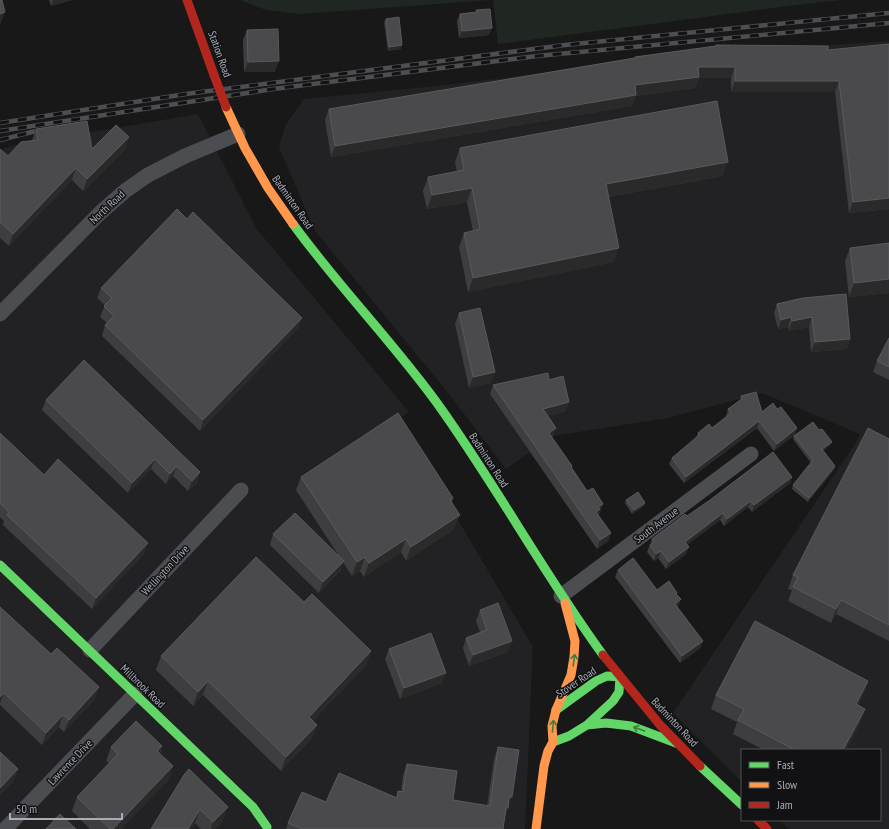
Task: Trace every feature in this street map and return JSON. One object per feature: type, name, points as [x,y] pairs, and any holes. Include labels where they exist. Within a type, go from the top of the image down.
[{"type":"main road","name":"Station Road","points":[[187,0],[230,116]]},
{"type":"main road","name":"Badminton Road","points":[[230,116],[238,134],[278,203],[345,292],[435,402],[474,456],[563,598],[620,677],[676,742],[741,804]]},
{"type":"main road","name":"Millbrook Road","points":[[0,565],[253,807],[267,826]]},
{"type":"main road","name":"Stover Road","points":[[536,829],[544,766],[548,751],[554,742],[552,726],[556,710],[571,675],[574,657],[574,641],[563,598]]},
{"type":"main road","name":"Stover Road","points":[[556,710],[596,681],[606,676],[620,677]]},
{"type":"main road","points":[[554,742],[569,736],[587,725],[613,701],[619,692],[620,677]]},
{"type":"main road","points":[[587,725],[606,723],[630,726],[676,742]]},
{"type":"main road","points":[[759,821],[767,829]]},
{"type":"street","name":"North Road","points":[[0,314],[101,212],[125,191],[148,175],[185,156],[238,134]]},
{"type":"street","name":"South Avenue","points":[[563,598],[751,454]]},
{"type":"street","name":"Wellington Drive","points":[[90,650],[241,490]]},
{"type":"street","name":"Lawrence Drive","points":[[5,829],[135,694]]},
{"type":"shaded area","points":[[240,0],[491,0],[300,14],[266,10]]},
{"type":"shaded area","points":[[493,0],[843,0],[498,44]]},
{"type":"shaded area","points":[[889,41],[889,829],[789,829],[781,821],[881,821],[881,749],[741,749],[741,781],[673,713],[855,444],[860,434],[762,393],[668,418],[553,436],[506,469],[445,389],[315,231],[279,147],[285,126],[304,99],[436,86],[703,54]]},
{"type":"shaded area","points":[[198,114],[256,228],[409,412],[395,422],[461,525],[533,647],[525,829],[0,829],[0,150],[15,145]]},
{"type":"building","points":[[0,0],[2,0],[5,12],[0,14]]},
{"type":"building","points":[[490,9],[492,28],[462,31],[460,14],[477,12],[476,10]]},
{"type":"building","points":[[399,17],[402,45],[389,47],[386,19]]},
{"type":"building","points":[[278,29],[279,61],[248,62],[247,30]]},
{"type":"building","points":[[889,44],[889,198],[853,202],[839,81],[735,81],[735,67],[698,67],[699,77],[635,85],[636,95],[335,146],[329,109],[635,57],[716,45],[828,46],[828,50]]},
{"type":"building","points":[[717,101],[728,162],[606,184],[619,248],[473,278],[464,233],[480,229],[472,188],[432,195],[428,177],[464,170],[460,148]]},
{"type":"building","points":[[87,121],[92,149],[116,125],[129,137],[87,179],[76,168],[13,234],[0,222],[0,149],[8,156],[21,142],[38,140],[36,129]]},
{"type":"building","points":[[177,209],[187,219],[193,212],[302,318],[203,420],[105,325],[114,316],[104,306],[112,298],[101,288]]},
{"type":"building","points":[[889,243],[889,279],[854,283],[850,248]]},
{"type":"building","points":[[846,294],[850,339],[815,342],[812,317],[792,321],[791,317],[781,320],[777,304],[803,298]]},
{"type":"building","points":[[480,308],[495,372],[473,377],[459,313]]},
{"type":"building","points":[[889,338],[889,367],[877,361]]},
{"type":"building","points":[[84,360],[200,472],[192,481],[177,466],[170,474],[155,459],[132,483],[46,400]]},
{"type":"building","points":[[548,373],[549,380],[563,376],[569,402],[543,409],[556,428],[549,433],[587,491],[593,488],[603,504],[598,507],[600,509],[596,512],[611,533],[600,540],[493,385]]},
{"type":"building","points":[[756,392],[762,412],[773,403],[777,409],[781,407],[797,428],[777,444],[759,421],[686,477],[672,458],[699,435],[698,433],[709,424],[712,428],[731,413],[728,409],[742,399],[741,396]]},
{"type":"building","points":[[398,413],[453,498],[450,500],[460,515],[411,547],[406,539],[369,563],[365,557],[357,562],[301,477]]},
{"type":"building","points":[[813,422],[819,430],[822,429],[832,442],[822,449],[835,466],[809,498],[793,485],[813,460],[794,436]]},
{"type":"building","points":[[868,428],[889,439],[889,625],[841,600],[836,609],[793,587],[798,577],[793,575]]},
{"type":"building","points":[[0,433],[44,475],[58,459],[148,543],[96,598],[7,515],[9,512],[0,503]]},
{"type":"building","points":[[773,452],[792,477],[754,505],[751,501],[727,519],[723,513],[685,542],[689,547],[669,562],[661,551],[656,554],[650,545],[654,542],[652,539],[685,514],[687,516],[710,500]]},
{"type":"building","points":[[638,492],[645,503],[634,510],[626,500]]},
{"type":"building","points":[[295,513],[344,561],[323,582],[273,534]]},
{"type":"building","points":[[256,557],[304,602],[312,594],[371,651],[309,717],[317,725],[286,757],[208,681],[198,692],[161,656]]},
{"type":"building","points":[[633,558],[657,590],[669,581],[677,593],[676,594],[681,599],[675,604],[703,641],[682,656],[618,570]]},
{"type":"building","points":[[498,603],[512,641],[473,655],[466,638],[487,630],[480,610]]},
{"type":"building","points":[[0,607],[51,654],[57,648],[99,687],[69,720],[63,715],[46,733],[4,693],[0,697]]},
{"type":"building","points":[[755,621],[868,681],[856,704],[865,709],[844,749],[793,749],[738,720],[744,709],[716,695]]},
{"type":"building","points":[[431,633],[446,673],[404,688],[389,649]]},
{"type":"building","points":[[136,721],[162,746],[157,751],[173,766],[113,829],[110,829],[77,797],[118,754],[111,747]]},
{"type":"building","points":[[498,747],[519,750],[512,797],[509,797],[503,829],[303,829],[288,823],[302,792],[326,802],[339,773],[397,798],[398,791],[403,792],[407,764],[457,771],[453,800],[490,806]]},
{"type":"building","points":[[0,752],[18,769],[0,788]]},
{"type":"building","points":[[189,769],[228,807],[213,822],[200,809],[188,829],[151,829],[184,775]]},
{"type":"building","points":[[60,814],[76,829],[46,829]]},
{"type":"railway","points":[[0,123],[186,94],[565,45],[889,13]]},
{"type":"railway","points":[[0,131],[273,89],[537,56],[889,23]]},
{"type":"railway","points":[[0,140],[36,131]]},
{"type":"traffic: fast","points":[[293,224],[437,403],[480,466],[560,593],[603,655]]},
{"type":"traffic: fast","points":[[0,565],[253,807],[267,827]]},
{"type":"traffic: fast","points":[[556,710],[596,681],[607,676],[620,677],[619,692],[613,701],[587,725]]},
{"type":"traffic: fast","points":[[553,742],[569,736],[587,725],[606,723],[631,726],[676,743]]},
{"type":"traffic: fast","points":[[700,766],[741,804]]},
{"type":"traffic: slow","points":[[226,107],[245,148],[268,188],[293,224]]},
{"type":"traffic: slow","points":[[536,829],[544,766],[548,751],[553,742],[552,726],[556,710],[571,675],[574,657],[575,641],[565,603]]},
{"type":"traffic: jam","points":[[187,0],[214,75]]},
{"type":"traffic: jam","points":[[214,75],[226,107]]},
{"type":"traffic: jam","points":[[603,655],[660,725],[700,766]]},
{"type":"traffic: jam","points":[[759,821],[767,829]]}]
